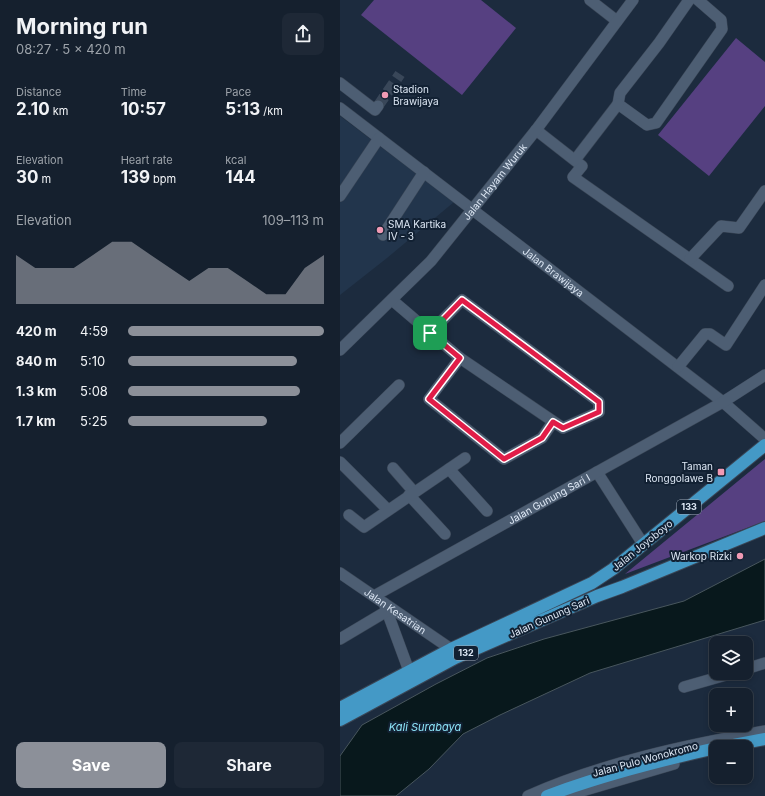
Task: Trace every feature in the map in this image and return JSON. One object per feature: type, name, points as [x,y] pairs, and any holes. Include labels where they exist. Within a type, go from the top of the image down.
[{"type":"main road","name":"Jalan Joyoboyo","points":[[592,583],[613,569],[765,445]]},
{"type":"main road","name":"Jalan Gunung Sari","points":[[340,720],[455,658],[597,596],[765,528]]},
{"type":"main road","points":[[613,569],[610,580],[615,586],[622,587]]},
{"type":"main road","name":"Jalan Gunung Sari","points":[[340,708],[451,649],[592,583]]},
{"type":"main road","points":[[592,583],[599,586],[600,591],[597,596]]},
{"type":"main road","points":[[753,741],[765,739]]},
{"type":"main road","name":"Jalan Pulo Wonokromo","points":[[547,796],[586,782],[654,762],[709,750]]},
{"type":"street","points":[[590,0],[617,21]]},
{"type":"street","name":"Jalan Hayam Wuruk","points":[[340,350],[431,261],[536,130],[633,0]]},
{"type":"street","points":[[575,160],[618,104],[620,93],[659,43],[689,0]]},
{"type":"street","points":[[618,104],[647,125],[656,123],[722,29],[721,20],[698,0]]},
{"type":"street","points":[[340,83],[375,110],[378,106]]},
{"type":"street","name":"Jalan Brawijaya","points":[[340,108],[723,402],[765,439]]},
{"type":"street","points":[[536,130],[582,166],[573,177],[728,286]]},
{"type":"street","points":[[340,196],[379,138]]},
{"type":"street","points":[[383,235],[424,172]]},
{"type":"street","points":[[690,259],[722,226],[738,228],[765,191]]},
{"type":"street","points":[[678,367],[705,334],[710,334],[726,345],[765,285]]},
{"type":"street","points":[[392,300],[430,333],[460,358],[563,428],[599,412],[599,402],[462,300],[430,333]]},
{"type":"street","points":[[460,358],[429,399],[504,459],[542,438],[553,422]]},
{"type":"street","name":"Jalan Gunung Sari I","points":[[374,596],[723,402],[765,375]]},
{"type":"street","points":[[340,443],[399,385]]},
{"type":"street","points":[[349,515],[364,527],[387,509],[465,458]]},
{"type":"street","points":[[340,462],[387,509]]},
{"type":"street","points":[[393,468],[411,493],[445,534]]},
{"type":"street","points":[[449,469],[486,510]]},
{"type":"street","points":[[597,472],[643,544]]},
{"type":"street","name":"Jalan Kesatrian","points":[[340,572],[374,596],[385,607],[451,649]]},
{"type":"street","points":[[340,639],[385,607],[409,671]]},
{"type":"street","points":[[753,667],[765,664]]},
{"type":"street","points":[[684,687],[709,680]]},
{"type":"street","name":"Jalan Pulo Wonokromo","points":[[528,796],[571,779],[634,760],[683,747],[765,731]]},
{"type":"street","points":[[753,747],[765,745]]},
{"type":"street","name":"Jalan Pulo Wonokromo","points":[[565,796],[665,766],[709,756]]},
{"type":"shaded area","points":[[374,0],[481,0],[516,28],[462,95],[361,15]]},
{"type":"shaded area","points":[[736,38],[765,62],[765,106],[709,176],[658,135]]},
{"type":"shaded area","name":"SMA Kartika IV - 3","points":[[340,116],[454,202],[340,295]]},
{"type":"shaded area","points":[[765,459],[765,521],[625,574]]},
{"type":"water","name":"Kali Surabaya","points":[[765,559],[765,620],[590,673],[500,715],[463,734],[429,769],[396,796],[340,796],[340,756],[362,725],[487,658],[544,639],[684,601]]},
{"type":"tunnel","points":[[378,106],[400,74]]},
{"type":"place","name":"Stadion Brawijaya","points":[[385,95]]},
{"type":"place","name":"SMA Kartika IV - 3","points":[[380,230]]},
{"type":"place","name":"Taman Ronggolawe B","points":[[721,472]]},
{"type":"place","name":"Warkop Rizki","points":[[740,556]]},
{"type":"route","points":[[462,300],[599,402],[599,412],[563,428],[553,422],[542,438],[504,459],[429,399],[460,358],[430,333],[462,300]]}]
